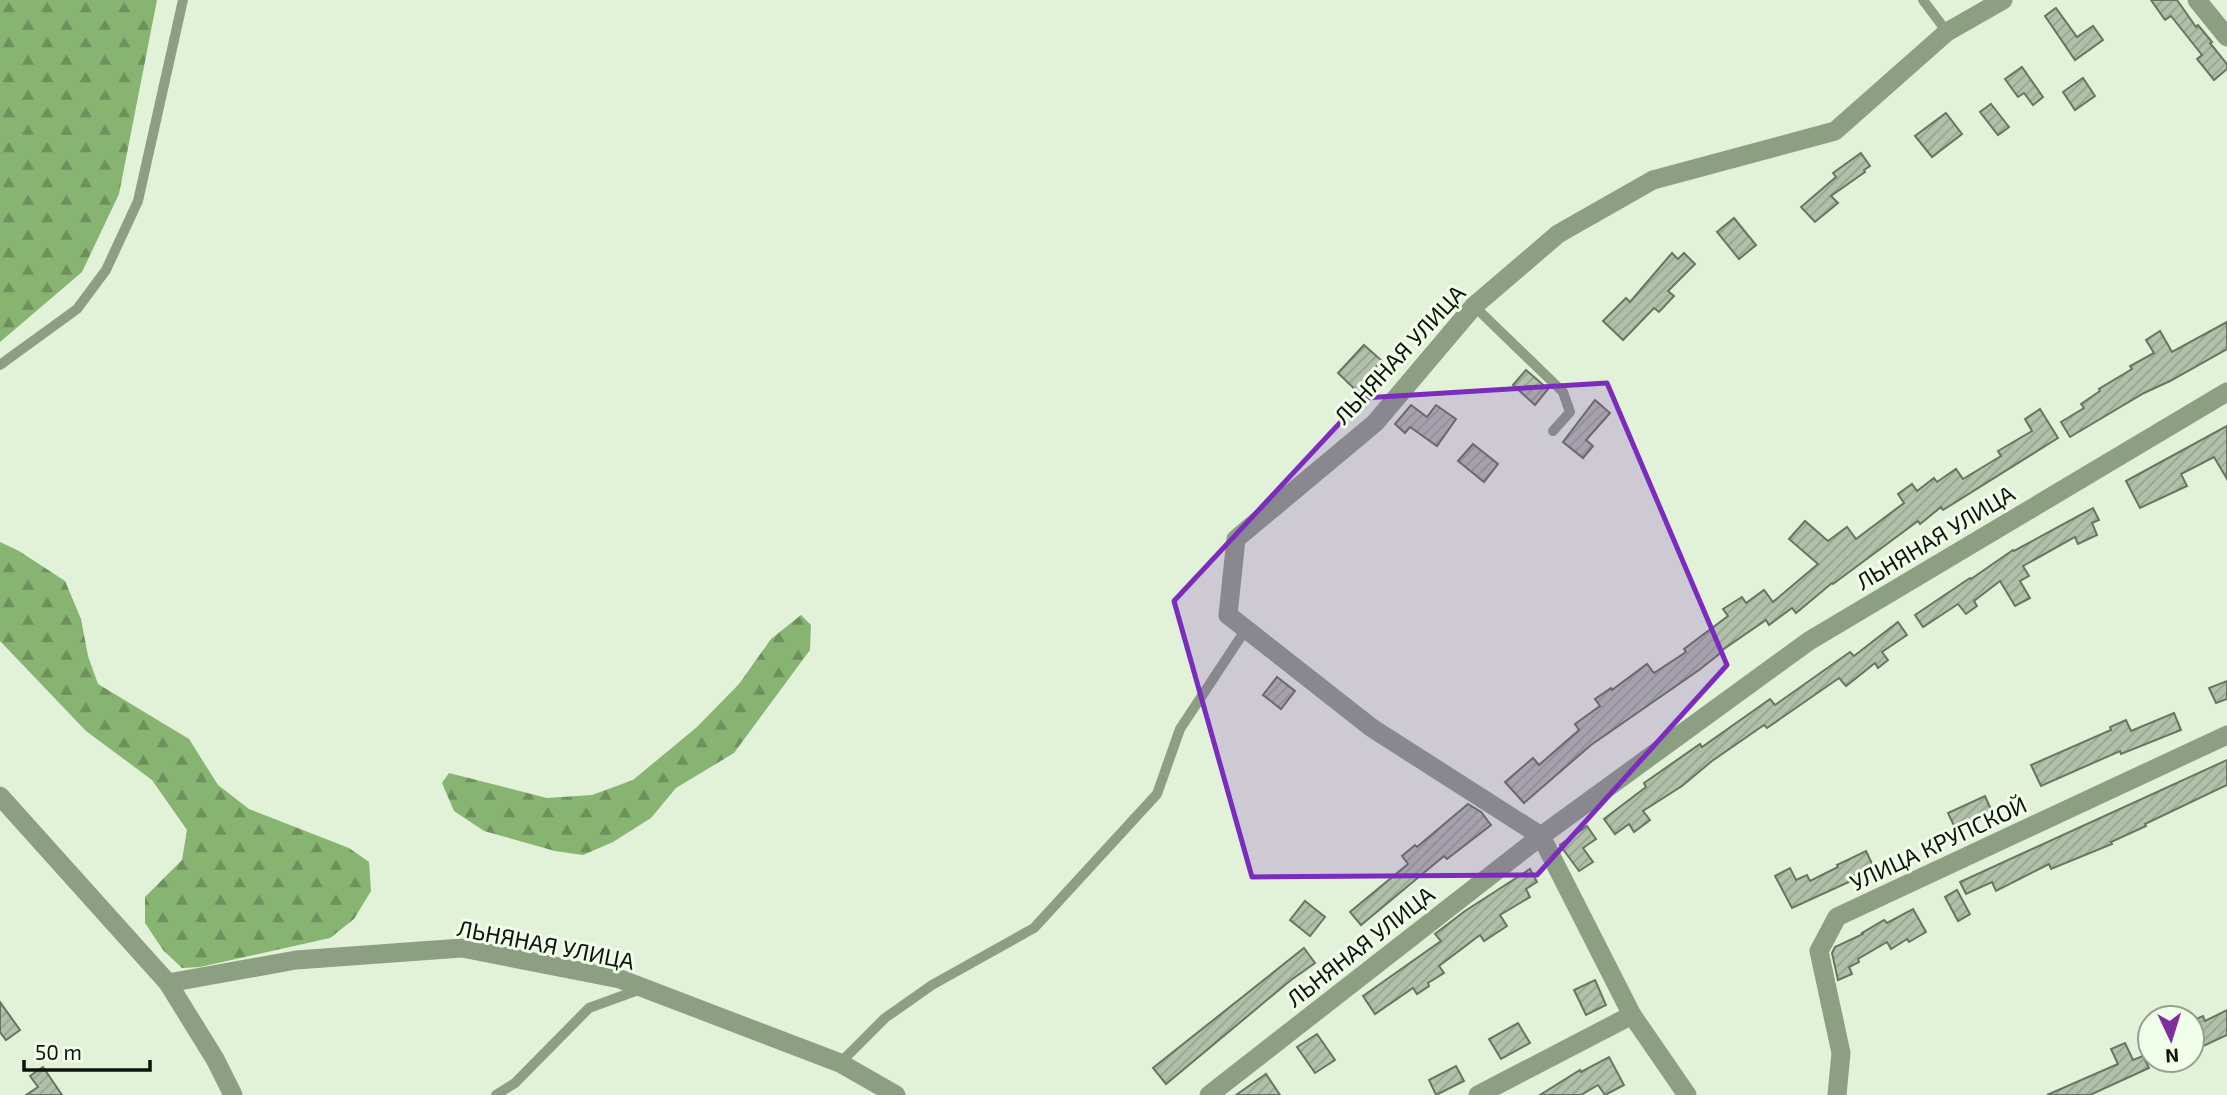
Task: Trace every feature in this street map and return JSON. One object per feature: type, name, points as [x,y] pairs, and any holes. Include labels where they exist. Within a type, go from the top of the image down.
[{"type":"street","name":"ЛЬНЯНАЯ УЛИЦА","points":[[1541,836],[1372,728],[1228,615],[1236,539],[1375,423],[1474,306],[1558,234],[1653,180],[1835,131],[1947,32],[2003,0]]},
{"type":"street","points":[[2197,0],[2227,37]]},
{"type":"street","name":"ЛЬНЯНАЯ УЛИЦА","points":[[1209,1095],[1541,836],[1809,642],[2227,392]]},
{"type":"street","name":"УЛИЦА КРУПСКОЙ","points":[[1837,1095],[1841,1053],[1819,951],[1837,917],[2227,735]]},
{"type":"street","points":[[0,796],[167,982],[215,1059],[233,1095]]},
{"type":"street","points":[[1541,836],[1632,1015],[1687,1095]]},
{"type":"street","name":"ЛЬНЯНАЯ УЛИЦА","points":[[167,982],[296,960],[462,948],[620,979],[840,1063],[895,1095]]},
{"type":"street","points":[[1478,1095],[1632,1015]]},
{"type":"lane","points":[[0,365],[77,310],[106,270],[138,201],[183,0]]},
{"type":"lane","points":[[1923,0],[1947,32]]},
{"type":"lane","points":[[1474,306],[1563,392],[1570,412],[1553,431]]},
{"type":"lane","points":[[840,1063],[885,1018],[932,985],[1034,928],[1157,794],[1180,729],[1246,629]]},
{"type":"lane","points":[[496,1095],[515,1083],[589,1008],[644,988]]},
{"type":"highlighted area","points":[[1607,383],[1727,665],[1537,875],[1252,877],[1174,601],[1363,398]]},
{"type":"green space","points":[[0,0],[157,0],[119,194],[82,272],[0,342]]},
{"type":"green space","points":[[0,542],[65,581],[81,619],[88,656],[98,684],[189,739],[218,785],[249,809],[349,848],[369,862],[371,891],[354,919],[330,938],[200,967],[182,968],[163,950],[145,923],[145,897],[182,860],[187,830],[152,780],[86,731],[0,641]]},
{"type":"green space","points":[[801,615],[811,625],[810,650],[734,753],[676,788],[651,818],[613,842],[583,855],[555,851],[484,831],[454,811],[442,783],[449,773],[547,798],[592,795],[633,780],[697,727],[739,684],[771,639]]},
{"type":"building","points":[[2151,0],[2177,0],[2196,27],[2198,25],[2212,42],[2210,43],[2227,64],[2227,69],[2214,80],[2197,59],[2202,55],[2171,16],[2165,20]]},
{"type":"building","points":[[2056,8],[2077,37],[2093,26],[2103,40],[2075,60],[2045,16]]},
{"type":"building","points":[[2022,67],[2043,97],[2033,105],[2024,93],[2018,97],[2005,79]]},
{"type":"building","points":[[2083,78],[2095,96],[2075,110],[2063,92]]},
{"type":"building","points":[[1991,104],[2009,127],[1998,135],[1980,112]]},
{"type":"building","points":[[1946,113],[1962,134],[1932,157],[1915,136]]},
{"type":"building","points":[[1861,153],[1870,166],[1831,196],[1838,203],[1815,222],[1801,207],[1836,177],[1833,173]]},
{"type":"building","points":[[1734,218],[1756,245],[1739,259],[1717,232]]},
{"type":"building","points":[[1672,253],[1678,259],[1684,253],[1695,264],[1668,291],[1674,296],[1659,312],[1654,308],[1623,340],[1603,321],[1626,298],[1630,302]]},
{"type":"building","points":[[2227,322],[2227,349],[2144,393],[2070,437],[2061,422],[2084,408],[2081,404],[2100,391],[2099,389],[2132,369],[2130,366],[2154,353],[2146,340],[2160,331],[2172,352]]},
{"type":"building","points":[[1364,345],[1382,361],[1373,370],[1383,380],[1365,399],[1338,373]]},
{"type":"building","points":[[1526,370],[1548,389],[1535,405],[1513,385]]},
{"type":"building","points":[[1595,400],[1610,413],[1586,440],[1593,446],[1583,458],[1563,442]]},
{"type":"building","points":[[1411,405],[1427,417],[1436,405],[1456,419],[1437,446],[1410,427],[1405,433],[1395,424]]},
{"type":"building","points":[[2040,409],[2058,438],[1943,510],[1941,507],[1920,524],[1918,521],[1832,583],[1796,613],[1792,608],[1769,625],[1766,620],[1591,745],[1524,803],[1505,782],[1533,758],[1539,765],[1579,730],[1575,724],[1600,706],[1595,699],[1647,664],[1654,673],[1686,652],[1684,649],[1728,616],[1723,609],[1742,597],[1746,603],[1764,590],[1773,602],[1818,564],[1789,539],[1805,521],[1828,541],[1847,527],[1856,539],[1904,503],[1898,494],[1912,484],[1917,491],[1934,478],[1937,482],[1956,469],[1963,479],[2001,456],[1998,451],[2032,431],[2025,419]]},
{"type":"building","points":[[2227,426],[2227,479],[2214,457],[2181,474],[2187,486],[2140,508],[2126,481]]},
{"type":"building","points":[[1473,444],[1498,464],[1484,482],[1458,461]]},
{"type":"building","points":[[2093,508],[2099,520],[2092,523],[2097,535],[2078,544],[2075,537],[2023,566],[2029,576],[2020,581],[2030,598],[2015,606],[2000,581],[1974,601],[1977,606],[1966,614],[1958,604],[1923,627],[1915,615],[2013,550]]},
{"type":"building","points":[[1898,622],[1907,635],[1882,652],[1888,660],[1878,668],[1875,663],[1846,686],[1839,678],[1767,728],[1764,725],[1712,761],[1682,786],[1643,811],[1650,820],[1634,832],[1629,824],[1615,834],[1604,819],[1646,787],[1644,783],[1700,744],[1702,747],[1770,699],[1775,705],[1850,652],[1854,656]]},
{"type":"building","points":[[1277,677],[1295,691],[1281,709],[1263,695]]},
{"type":"building","points":[[2227,681],[2227,699],[2216,703],[2209,688]]},
{"type":"building","points":[[2174,713],[2181,730],[2121,754],[2120,751],[2041,786],[2031,765],[2111,730],[2110,727],[2126,720],[2131,731]]},
{"type":"building","points":[[2227,760],[2227,785],[2145,824],[2146,826],[2111,842],[2112,844],[2051,869],[2049,864],[1996,891],[1992,882],[1966,894],[1960,882]]},
{"type":"building","points":[[1985,796],[1993,814],[1956,830],[1948,813]]},
{"type":"building","points":[[1468,804],[1481,812],[1491,825],[1447,859],[1444,856],[1361,925],[1350,912],[1408,864],[1402,856],[1415,845],[1417,847]]},
{"type":"building","points":[[1587,826],[1596,839],[1583,848],[1593,862],[1579,871],[1560,845]]},
{"type":"building","points":[[1866,851],[1875,870],[1792,908],[1775,876],[1790,868],[1796,880],[1807,875],[1810,881]]},
{"type":"building","points":[[1530,869],[1537,882],[1526,889],[1530,897],[1500,915],[1507,926],[1484,941],[1480,935],[1439,966],[1444,973],[1428,983],[1429,986],[1417,994],[1413,988],[1375,1014],[1363,996],[1441,941],[1435,934],[1465,911]]},
{"type":"building","points":[[1957,890],[1970,914],[1958,921],[1945,897]]},
{"type":"building","points":[[1305,901],[1325,917],[1310,936],[1290,920]]},
{"type":"building","points":[[1913,909],[1926,932],[1891,949],[1887,942],[1858,959],[1859,962],[1849,967],[1852,974],[1838,980],[1832,953],[1835,947],[1863,934],[1884,920],[1887,923]]},
{"type":"building","points":[[1304,948],[1315,963],[1166,1084],[1153,1068]]},
{"type":"building","points":[[1595,980],[1606,1005],[1586,1015],[1574,990]]},
{"type":"building","points":[[0,1002],[20,1030],[6,1040],[0,1032]]},
{"type":"building","points":[[2227,1010],[2227,1035],[2206,1045],[2206,1020]]},
{"type":"building","points":[[1518,1023],[1530,1043],[1501,1059],[1489,1039]]},
{"type":"building","points":[[1317,1034],[1335,1060],[1315,1073],[1297,1047]]},
{"type":"building","points":[[2125,1043],[2133,1060],[2136,1059],[2136,1074],[2090,1095],[2047,1095],[2118,1064],[2111,1049]]},
{"type":"building","points":[[1609,1057],[1624,1085],[1605,1095],[1598,1085],[1581,1095],[1540,1095],[1580,1070],[1581,1072]]},
{"type":"building","points":[[1456,1066],[1464,1081],[1436,1095],[1429,1080]]},
{"type":"building","points":[[43,1067],[62,1095],[26,1095],[38,1087],[30,1076]]},
{"type":"building","points":[[1266,1074],[1280,1095],[1236,1095]]}]
